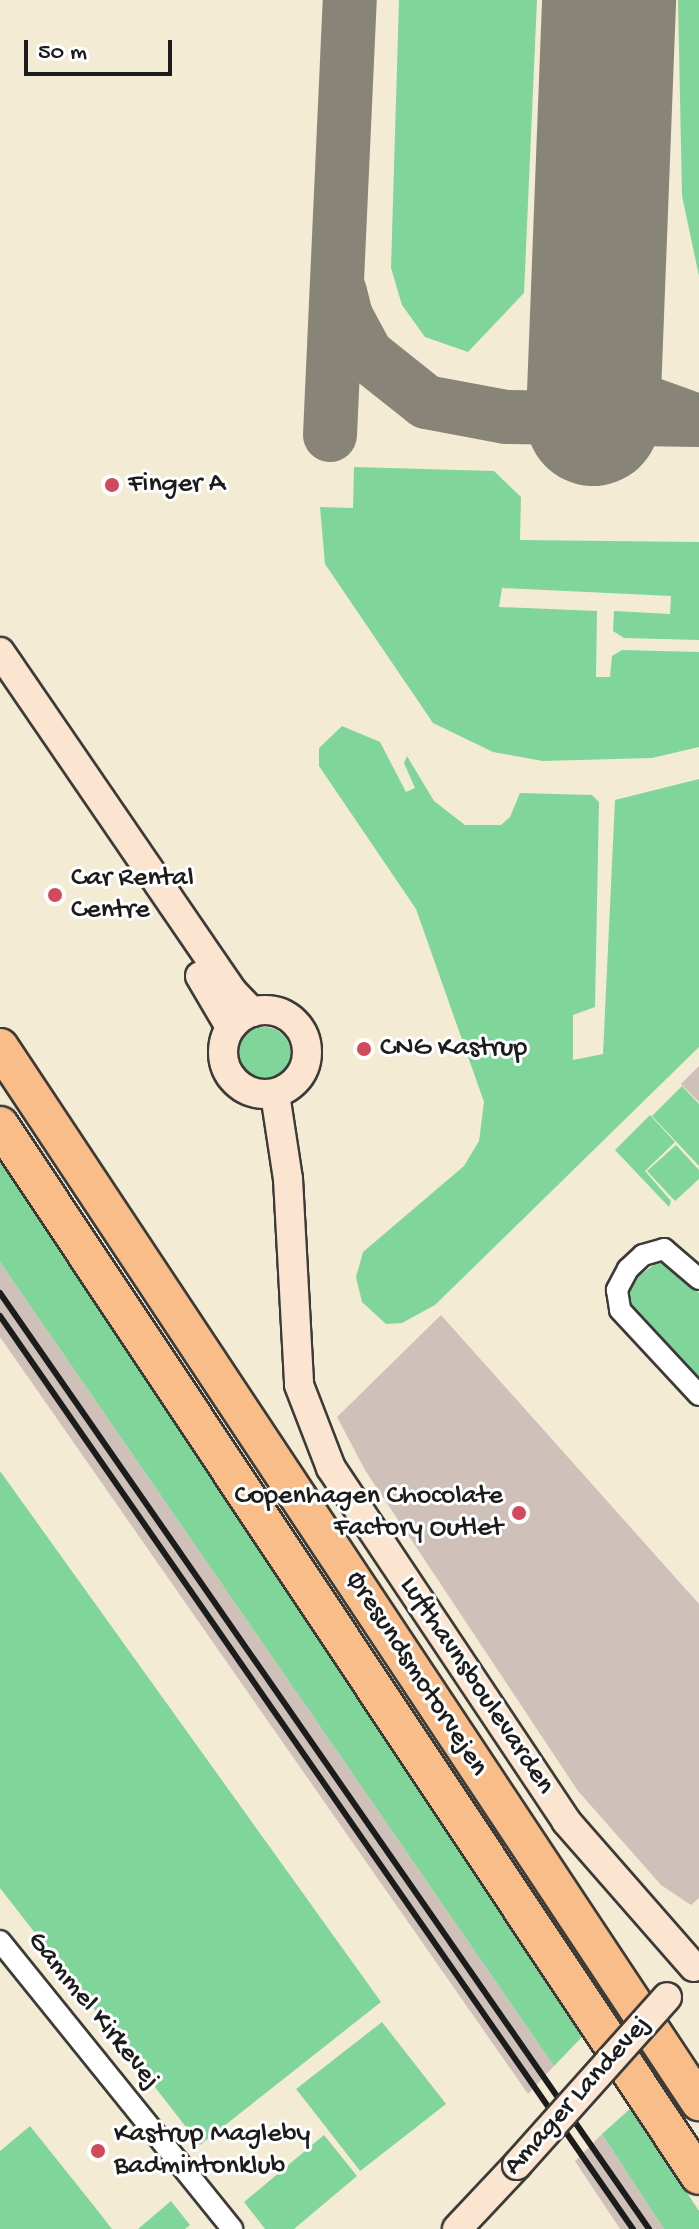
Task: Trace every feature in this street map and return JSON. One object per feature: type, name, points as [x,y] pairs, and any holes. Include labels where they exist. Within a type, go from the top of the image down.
[{"type":"highway","name":"Øresundsmotorvejen","points":[[0,1047],[699,2102]]},
{"type":"highway","name":"Øresundsmotorvejen","points":[[0,1125],[699,2176]]},
{"type":"street","points":[[0,652],[233,992],[241,1019]]},
{"type":"street","points":[[0,681],[241,1019]]},
{"type":"street","points":[[266,1010],[292,1019],[307,1041],[305,1068],[298,1080],[275,1094],[248,1092],[228,1073],[223,1047],[241,1019],[266,1010]]},
{"type":"street","name":"Lufthavnsboulevarden","points":[[275,1094],[288,1179],[299,1385],[331,1468],[566,1821],[696,1964]]},
{"type":"street","points":[[699,1279],[664,1249],[643,1255],[628,1269],[617,1290],[620,1310],[699,1395]]},
{"type":"street","name":"Gammel Kirkevej","points":[[0,1941],[232,2229]]},
{"type":"street","name":"Amager Landevej","points":[[457,2229],[696,1964]]},
{"type":"shaded area","points":[[699,1066],[699,1102],[681,1084]]},
{"type":"shaded area","points":[[0,1262],[554,2066],[528,2094],[0,1337]]},
{"type":"shaded area","points":[[441,1315],[699,1604],[699,1898],[691,1905],[661,1885],[578,1791],[365,1470],[337,1417]]},
{"type":"shaded area","points":[[602,2134],[664,2229],[620,2229],[575,2161]]},
{"type":"green space","points":[[399,0],[537,0],[524,293],[468,352],[425,337],[402,305],[391,268]]},
{"type":"green space","points":[[678,0],[699,0],[699,276],[682,196]]},
{"type":"green space","points":[[354,467],[494,471],[521,497],[520,540],[699,542],[699,640],[624,638],[613,631],[614,611],[670,614],[671,596],[502,588],[499,607],[597,611],[596,677],[610,677],[612,656],[622,650],[699,652],[699,747],[652,758],[543,761],[493,752],[433,723],[325,564],[320,507],[353,508]]},
{"type":"green space","points":[[342,726],[380,742],[406,792],[415,788],[404,763],[407,756],[434,801],[465,825],[501,825],[510,817],[520,793],[592,795],[599,802],[595,1007],[573,1015],[573,1060],[603,1054],[615,800],[699,779],[699,1047],[435,1305],[402,1323],[386,1324],[362,1302],[356,1277],[363,1252],[464,1166],[479,1141],[484,1102],[416,909],[319,766],[319,748]]},
{"type":"green space","points":[[264,1027],[283,1035],[291,1054],[283,1073],[264,1081],[245,1073],[237,1054],[245,1035]]},
{"type":"green space","points":[[682,1086],[699,1104],[699,1166],[652,1116]]},
{"type":"green space","points":[[650,1115],[675,1142],[645,1171],[671,1201],[669,1207],[615,1150]]},
{"type":"green space","points":[[676,1145],[699,1170],[699,1179],[675,1201],[647,1171]]},
{"type":"green space","points":[[0,1162],[583,2036],[554,2066],[0,1262]]},
{"type":"green space","points":[[659,1261],[676,1267],[699,1293],[699,1388],[627,1302],[632,1281]]},
{"type":"green space","points":[[0,1471],[381,2002],[200,2145],[0,1888]]},
{"type":"green space","points":[[382,2022],[446,2104],[360,2171],[296,2089]]},
{"type":"green space","points":[[631,2108],[699,2211],[699,2229],[664,2229],[602,2134]]},
{"type":"green space","points":[[30,2126],[112,2229],[0,2229],[0,2151]]},
{"type":"green space","points":[[324,2135],[357,2176],[294,2229],[265,2229],[244,2202]]},
{"type":"green space","points":[[171,2201],[190,2225],[185,2229],[138,2229]]},
{"type":"taxiway","points":[[330,435],[350,0]]},
{"type":"taxiway","points":[[340,292],[346,316],[367,355],[426,402],[506,417],[699,420]]},
{"type":"taxiway","points":[[598,314],[608,357],[631,390],[645,402],[687,417]]},
{"type":"runway","points":[[593,419],[609,0]]},
{"type":"railway","points":[[0,1293],[649,2229]]},
{"type":"railway","points":[[0,1316],[633,2229]]},
{"type":"place","name":"Finger A","points":[[112,485]]},
{"type":"place","name":"Car Rental Centre","points":[[55,895]]},
{"type":"place","name":"CNG Kastrup","points":[[364,1049]]},
{"type":"place","name":"Copenhagen Chocolate Factory Outlet","points":[[519,1513]]},
{"type":"place","name":"Kastrup Magleby Badmintonklub","points":[[98,2151]]}]
